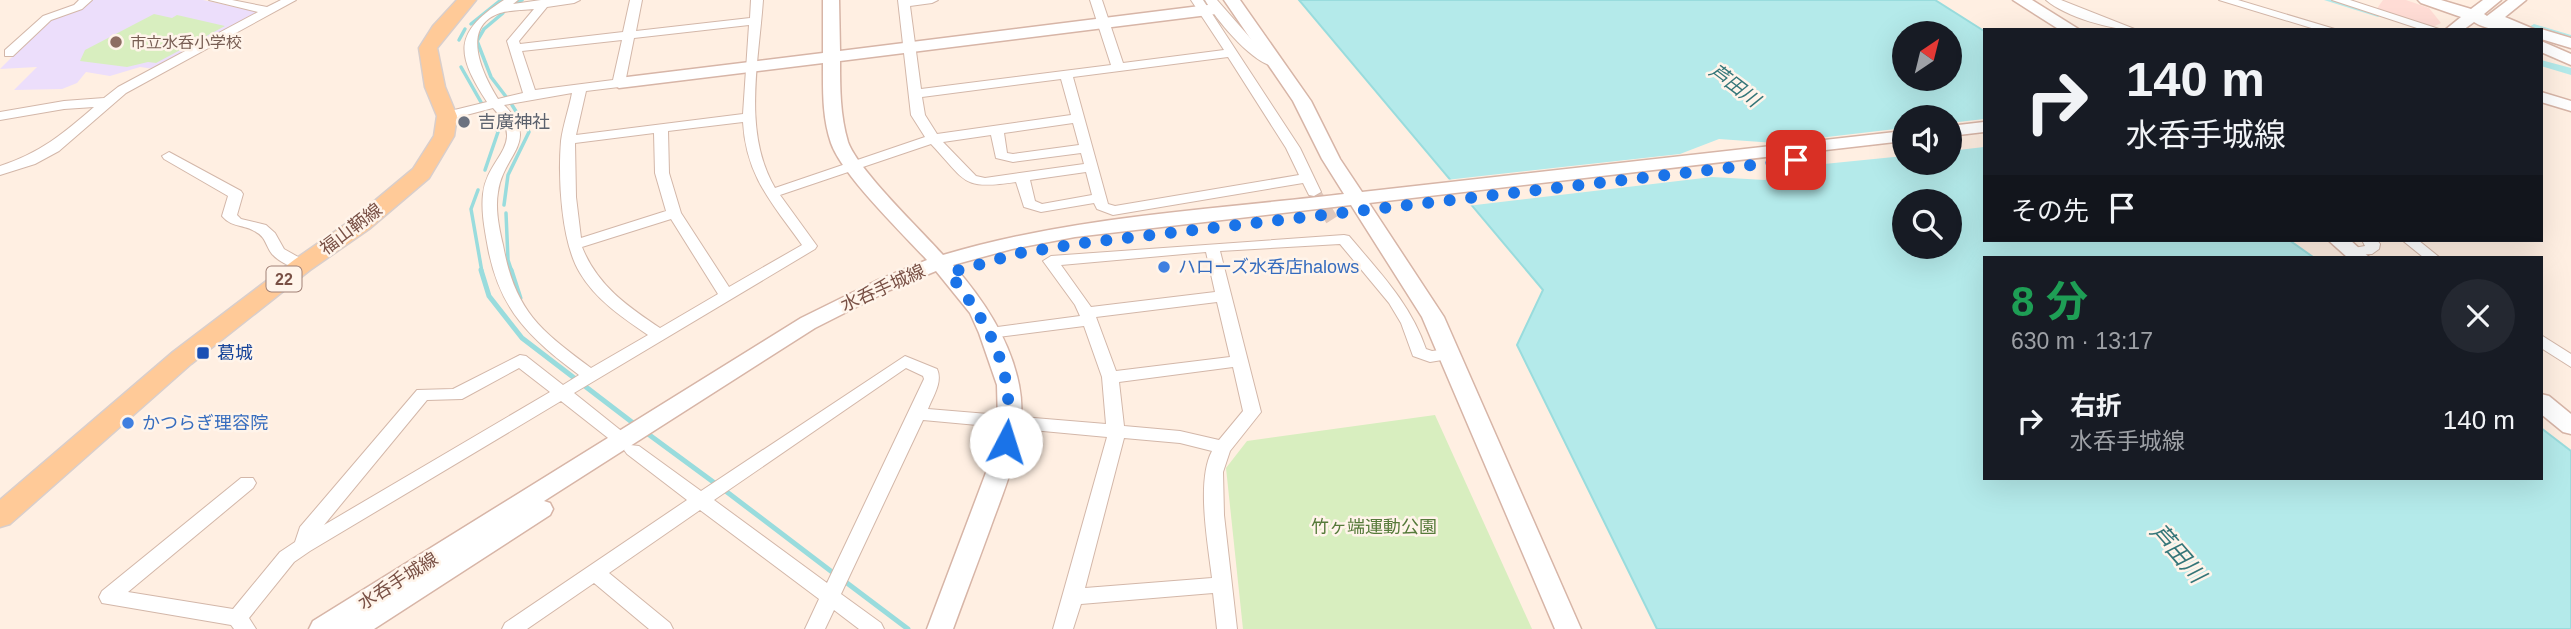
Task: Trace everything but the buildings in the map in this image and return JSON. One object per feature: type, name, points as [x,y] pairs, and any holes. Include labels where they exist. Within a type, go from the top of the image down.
[{"type":"main road","points":[[447,116],[435,87],[428,48],[467,0]]},
{"type":"main road","name":"福山鞆線","points":[[0,516],[182,358],[302,265],[361,224],[421,173],[444,136],[447,116]]},
{"type":"street","points":[[9,53],[47,18],[86,0]]},
{"type":"street","points":[[215,0],[268,11]]},
{"type":"street","points":[[0,171],[30,161],[54,148],[108,102],[140,80],[290,0]]},
{"type":"street","points":[[574,0],[508,4],[477,26],[469,38],[469,52],[488,106],[514,125],[514,137],[493,179],[489,205],[498,272],[519,313],[533,331],[589,377]]},
{"type":"street","points":[[619,83],[636,0]]},
{"type":"street","points":[[247,484],[109,597],[242,624],[288,557],[303,545],[810,246],[762,177],[752,149],[749,117],[757,0]]},
{"type":"street","points":[[831,0],[832,107],[841,144],[853,166],[979,311],[1009,385],[1009,423],[995,487],[940,629]]},
{"type":"street","points":[[932,0],[905,2],[908,48],[918,115],[933,139],[972,180],[985,182],[1091,167]]},
{"type":"street","points":[[1096,0],[1118,67]]},
{"type":"street","points":[[2021,0],[2074,11],[2125,28]]},
{"type":"street","points":[[2225,0],[2325,28]]},
{"type":"street","points":[[2338,0],[2429,28]]},
{"type":"street","points":[[2426,0],[2487,23],[2516,28]]},
{"type":"street","points":[[2487,23],[2493,0]]},
{"type":"street","points":[[2463,28],[2487,23],[2518,0]]},
{"type":"street","points":[[530,95],[513,41],[546,2]]},
{"type":"street","points":[[447,116],[530,95],[1104,24],[1212,4]]},
{"type":"street","points":[[1212,4],[1231,53],[1293,148],[1314,192]]},
{"type":"street","points":[[1212,4],[1277,64],[1359,204],[1433,317],[1568,629]]},
{"type":"street","points":[[2045,4],[2070,28]]},
{"type":"street","points":[[2045,4],[2077,28]]},
{"type":"street","points":[[515,48],[756,21]]},
{"type":"street","points":[[2543,35],[2571,43]]},
{"type":"street","points":[[2543,47],[2571,60]]},
{"type":"street","points":[[915,94],[1231,53]]},
{"type":"street","points":[[1066,74],[1102,206],[1113,211],[1305,178]]},
{"type":"street","points":[[580,88],[568,140],[569,197],[574,245],[579,262],[610,301],[659,335]]},
{"type":"street","points":[[2543,98],[2571,106]]},
{"type":"street","points":[[0,116],[64,105],[108,102]]},
{"type":"street","points":[[568,140],[749,117]]},
{"type":"street","points":[[773,193],[933,139],[1078,118]]},
{"type":"street","points":[[1962,130],[1983,127]]},
{"type":"street","points":[[661,129],[662,173],[674,213],[727,295]]},
{"type":"street","points":[[997,130],[1002,155],[1013,158],[1086,148]]},
{"type":"street","name":"水呑手城線","points":[[1388,201],[1892,138]]},
{"type":"street","points":[[1962,141],[1983,138]]},
{"type":"street","name":"水呑手城線","points":[[321,629],[824,329],[944,268],[1083,243],[1359,204],[1892,149]]},
{"type":"street","points":[[169,156],[236,194],[229,216],[236,222],[261,229],[270,236],[278,252],[302,265]]},
{"type":"street","points":[[1022,176],[1029,204],[1041,208],[1100,198]]},
{"type":"street","points":[[574,245],[674,213]]},
{"type":"street","points":[[1334,223],[1395,300],[1409,323],[1419,352],[1430,357],[1448,354]]},
{"type":"street","points":[[1063,629],[1116,434],[1110,377],[1089,317],[1051,261],[1344,239]]},
{"type":"street","points":[[2350,250],[2372,249],[2371,242]]},
{"type":"street","points":[[2412,242],[2431,256]]},
{"type":"street","points":[[1212,247],[1252,412],[1223,447],[1215,463],[1227,629]]},
{"type":"street","points":[[990,333],[1223,296]]},
{"type":"street","points":[[2543,341],[2571,362]]},
{"type":"street","points":[[303,545],[307,532],[423,394],[456,395],[520,360],[641,437],[837,584],[874,629]]},
{"type":"street","points":[[513,629],[905,360],[931,373],[932,379],[815,629]]},
{"type":"street","points":[[1110,377],[1240,361]]},
{"type":"street","points":[[2543,404],[2570,424]]},
{"type":"street","points":[[917,414],[1116,434],[1180,437],[1223,447]]},
{"type":"street","name":"水呑手城線","points":[[353,629],[641,437]]},
{"type":"street","points":[[595,573],[663,629]]},
{"type":"street","points":[[1073,597],[1223,585]]},
{"type":"shaded area","name":"市立水呑小学校","points":[[89,0],[203,0],[258,12],[155,69],[140,67],[110,76],[86,72],[77,83],[62,89],[14,90],[37,67],[0,69],[50,19]]},
{"type":"shaded area","points":[[2383,0],[2406,0],[2429,8],[2441,23],[2433,27],[2376,10]]},
{"type":"green space","points":[[154,14],[172,18],[177,15],[225,26],[156,63],[127,67],[80,61],[85,50]]},
{"type":"green space","name":"竹ヶ端運動公園","points":[[1435,415],[1532,629],[1243,629],[1226,468],[1247,441]]},
{"type":"water","name":"芦田川","points":[[1299,0],[1935,0],[1983,30],[1983,242],[2292,242],[2312,256],[1983,256],[1983,480],[2543,480],[2543,430],[2571,451],[2571,629],[1657,629],[1517,345],[1543,290]]},
{"type":"pier","points":[[1983,119],[1983,147],[1962,150],[1962,122]]},
{"type":"pier","points":[[1892,129],[1892,157],[1804,166],[1765,180],[1712,177],[1467,206],[1446,180],[1680,154],[1719,139],[1775,143]]},
{"type":"waterway","points":[[471,24],[501,0]]},
{"type":"waterway","points":[[511,7],[522,0]]},
{"type":"waterway","points":[[2329,0],[2378,14]]},
{"type":"waterway","points":[[503,13],[484,29],[477,41],[491,77],[507,98]]},
{"type":"waterway","points":[[459,40],[465,29]]},
{"type":"waterway","points":[[2543,30],[2571,38]]},
{"type":"waterway","points":[[2543,64],[2571,72]]},
{"type":"waterway","points":[[461,67],[498,132],[485,170]]},
{"type":"waterway","points":[[504,205],[508,175],[529,132],[512,105]]},
{"type":"waterway","points":[[478,190],[471,209],[482,272]]},
{"type":"waterway","points":[[506,213],[508,260],[512,272]]},
{"type":"waterway","points":[[481,270],[489,296],[522,338],[637,426]]},
{"type":"waterway","points":[[511,270],[520,298]]},
{"type":"waterway","points":[[644,431],[716,484]]},
{"type":"waterway","points":[[723,489],[836,575]]},
{"type":"waterway","points":[[843,580],[908,629]]},
{"type":"tunnel","points":[[1314,192],[1334,223]]},
{"type":"place","name":"市立水呑小学校","points":[[116,42]]},
{"type":"place","name":"吉廣神社","points":[[464,122]]},
{"type":"place","name":"ハローズ水呑店halows","points":[[1164,267]]},
{"type":"place","name":"葛城","points":[[203,353]]},
{"type":"place","name":"かつらぎ理容院","points":[[128,423]]},
{"type":"route","points":[[1006,442],[1009,385],[979,311],[949,273],[1020,253],[1083,243],[1796,160]]}]
